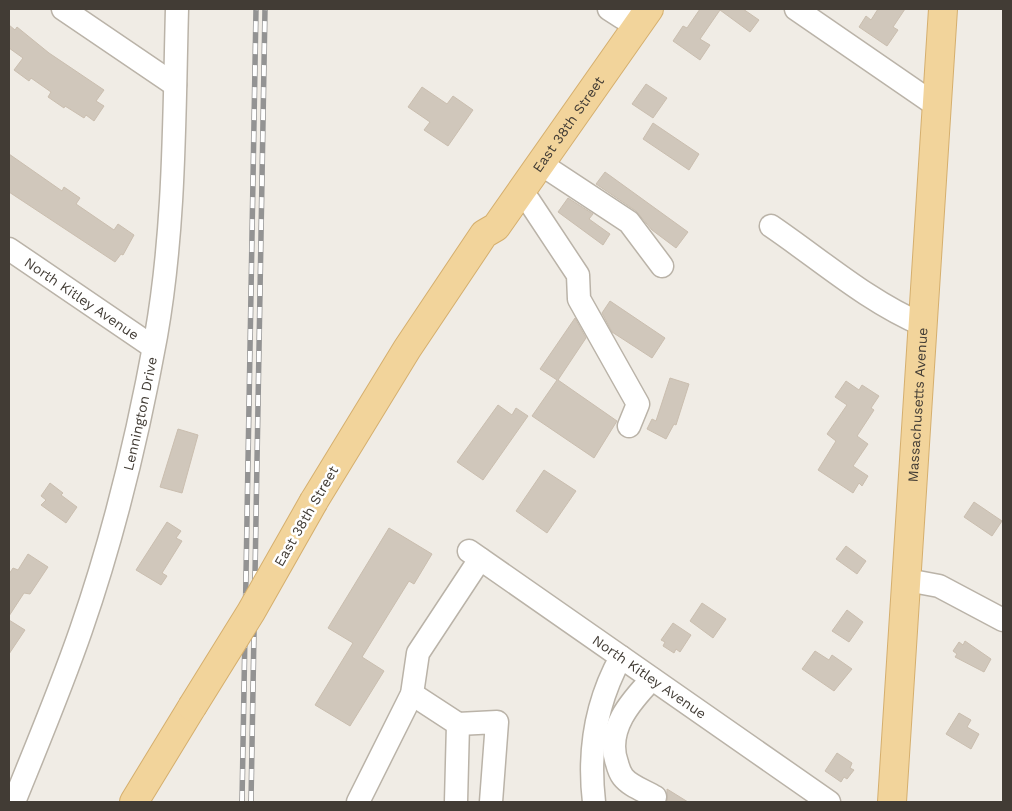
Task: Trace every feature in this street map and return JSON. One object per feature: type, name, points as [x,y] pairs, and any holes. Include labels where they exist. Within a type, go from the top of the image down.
[{"type":"main road","name":"East 38th Street","points":[[134,802],[255,605],[314,501],[407,350],[484,234],[496,227],[520,195],[649,9]]},
{"type":"main road","name":"Massachusetts Avenue","points":[[892,802],[942,9]]},
{"type":"main road","name":"East 38th Street","points":[[484,234],[484,220],[620,12]]},
{"type":"street","points":[[63,9],[175,86]]},
{"type":"street","name":"Lennington Drive","points":[[14,793],[53,708],[99,575],[123,486],[153,347],[170,214],[176,9]]},
{"type":"street","points":[[796,9],[937,106]]},
{"type":"street","points":[[541,164],[629,222],[662,266]]},
{"type":"street","points":[[520,195],[529,201],[578,275],[579,299],[638,404],[629,426]]},
{"type":"street","points":[[771,226],[875,300],[900,315],[923,325]]},
{"type":"street","name":"North Kitley Avenue","points":[[9,249],[153,347]]},
{"type":"street","name":"North Kitley Avenue","points":[[412,694],[418,652],[475,555],[829,802]]},
{"type":"street","points":[[907,580],[939,586],[1003,620]]},
{"type":"street","points":[[594,802],[591,766],[599,705],[609,679],[622,657]]},
{"type":"street","points":[[652,679],[636,696],[621,717],[615,734],[614,755],[622,776],[655,797]]},
{"type":"street","points":[[358,802],[412,694],[458,724],[497,722],[492,802]]},
{"type":"street","points":[[456,802],[458,724]]},
{"type":"building","points":[[700,9],[743,9],[759,20],[750,32],[720,10],[700,39],[710,45],[700,60],[673,41],[683,26],[687,28]]},
{"type":"building","points":[[878,9],[905,9],[893,27],[898,30],[887,46],[859,27],[866,16],[871,20]]},
{"type":"building","points":[[9,25],[15,30],[17,27],[49,53],[104,90],[96,101],[104,106],[94,121],[86,115],[84,118],[65,106],[64,108],[48,97],[51,92],[31,78],[29,81],[14,70],[23,58],[9,48]]},
{"type":"building","points":[[646,84],[667,98],[653,118],[632,104]]},
{"type":"building","points":[[422,87],[447,104],[453,96],[473,110],[448,146],[424,130],[430,122],[408,107]]},
{"type":"building","points":[[653,123],[699,154],[689,170],[643,139]]},
{"type":"building","points":[[9,154],[62,191],[64,187],[80,198],[76,204],[114,230],[118,224],[134,235],[123,255],[121,254],[115,262],[9,192]]},
{"type":"building","points":[[605,172],[688,232],[676,248],[652,230],[636,211],[596,184]]},
{"type":"building","points":[[568,198],[593,214],[589,219],[610,234],[603,245],[558,212]]},
{"type":"building","points":[[610,301],[665,338],[652,358],[612,332],[602,313]]},
{"type":"building","points":[[575,318],[586,338],[558,380],[617,421],[594,458],[532,416],[557,380],[540,369]]},
{"type":"building","points":[[670,378],[689,384],[676,425],[674,424],[666,439],[647,429],[652,419],[656,421]]},
{"type":"building","points":[[846,381],[859,390],[862,385],[879,396],[871,408],[874,410],[857,436],[868,444],[853,466],[868,476],[862,486],[859,483],[853,493],[818,470],[836,441],[827,434],[847,405],[835,397]]},
{"type":"building","points":[[498,405],[512,415],[516,408],[528,416],[483,480],[457,462]]},
{"type":"building","points":[[178,429],[198,435],[182,493],[160,487]]},
{"type":"building","points":[[544,470],[576,491],[547,533],[516,511]]},
{"type":"building","points":[[50,483],[63,493],[61,495],[77,507],[66,523],[41,505],[46,500],[41,496]]},
{"type":"building","points":[[974,502],[1002,521],[992,536],[964,517]]},
{"type":"building","points":[[167,522],[181,531],[176,538],[182,541],[162,573],[167,576],[161,585],[136,570]]},
{"type":"building","points":[[389,528],[432,554],[414,584],[409,581],[362,657],[384,671],[350,726],[315,705],[353,643],[328,628]]},
{"type":"building","points":[[846,546],[866,561],[857,574],[836,559]]},
{"type":"building","points":[[28,554],[48,567],[30,594],[24,593],[9,616],[9,574],[13,568],[18,570]]},
{"type":"building","points":[[702,603],[726,619],[713,638],[690,621]]},
{"type":"building","points":[[847,610],[863,622],[849,642],[832,631]]},
{"type":"building","points":[[9,620],[25,630],[9,654]]},
{"type":"building","points":[[673,623],[691,635],[680,652],[676,649],[674,653],[663,646],[665,642],[661,640]]},
{"type":"building","points":[[965,641],[991,659],[984,672],[955,657],[957,654],[953,651],[959,642],[963,645]]},
{"type":"building","points":[[815,651],[829,660],[832,655],[852,669],[834,691],[802,669]]},
{"type":"building","points":[[959,713],[971,720],[967,727],[979,734],[971,749],[946,734]]},
{"type":"building","points":[[837,753],[852,763],[850,768],[854,770],[847,779],[844,777],[841,782],[825,771]]},
{"type":"building","points":[[667,789],[688,802],[667,802]]},
{"type":"railway","points":[[242,802],[256,9]]},
{"type":"railway","points":[[251,802],[265,9]]}]
